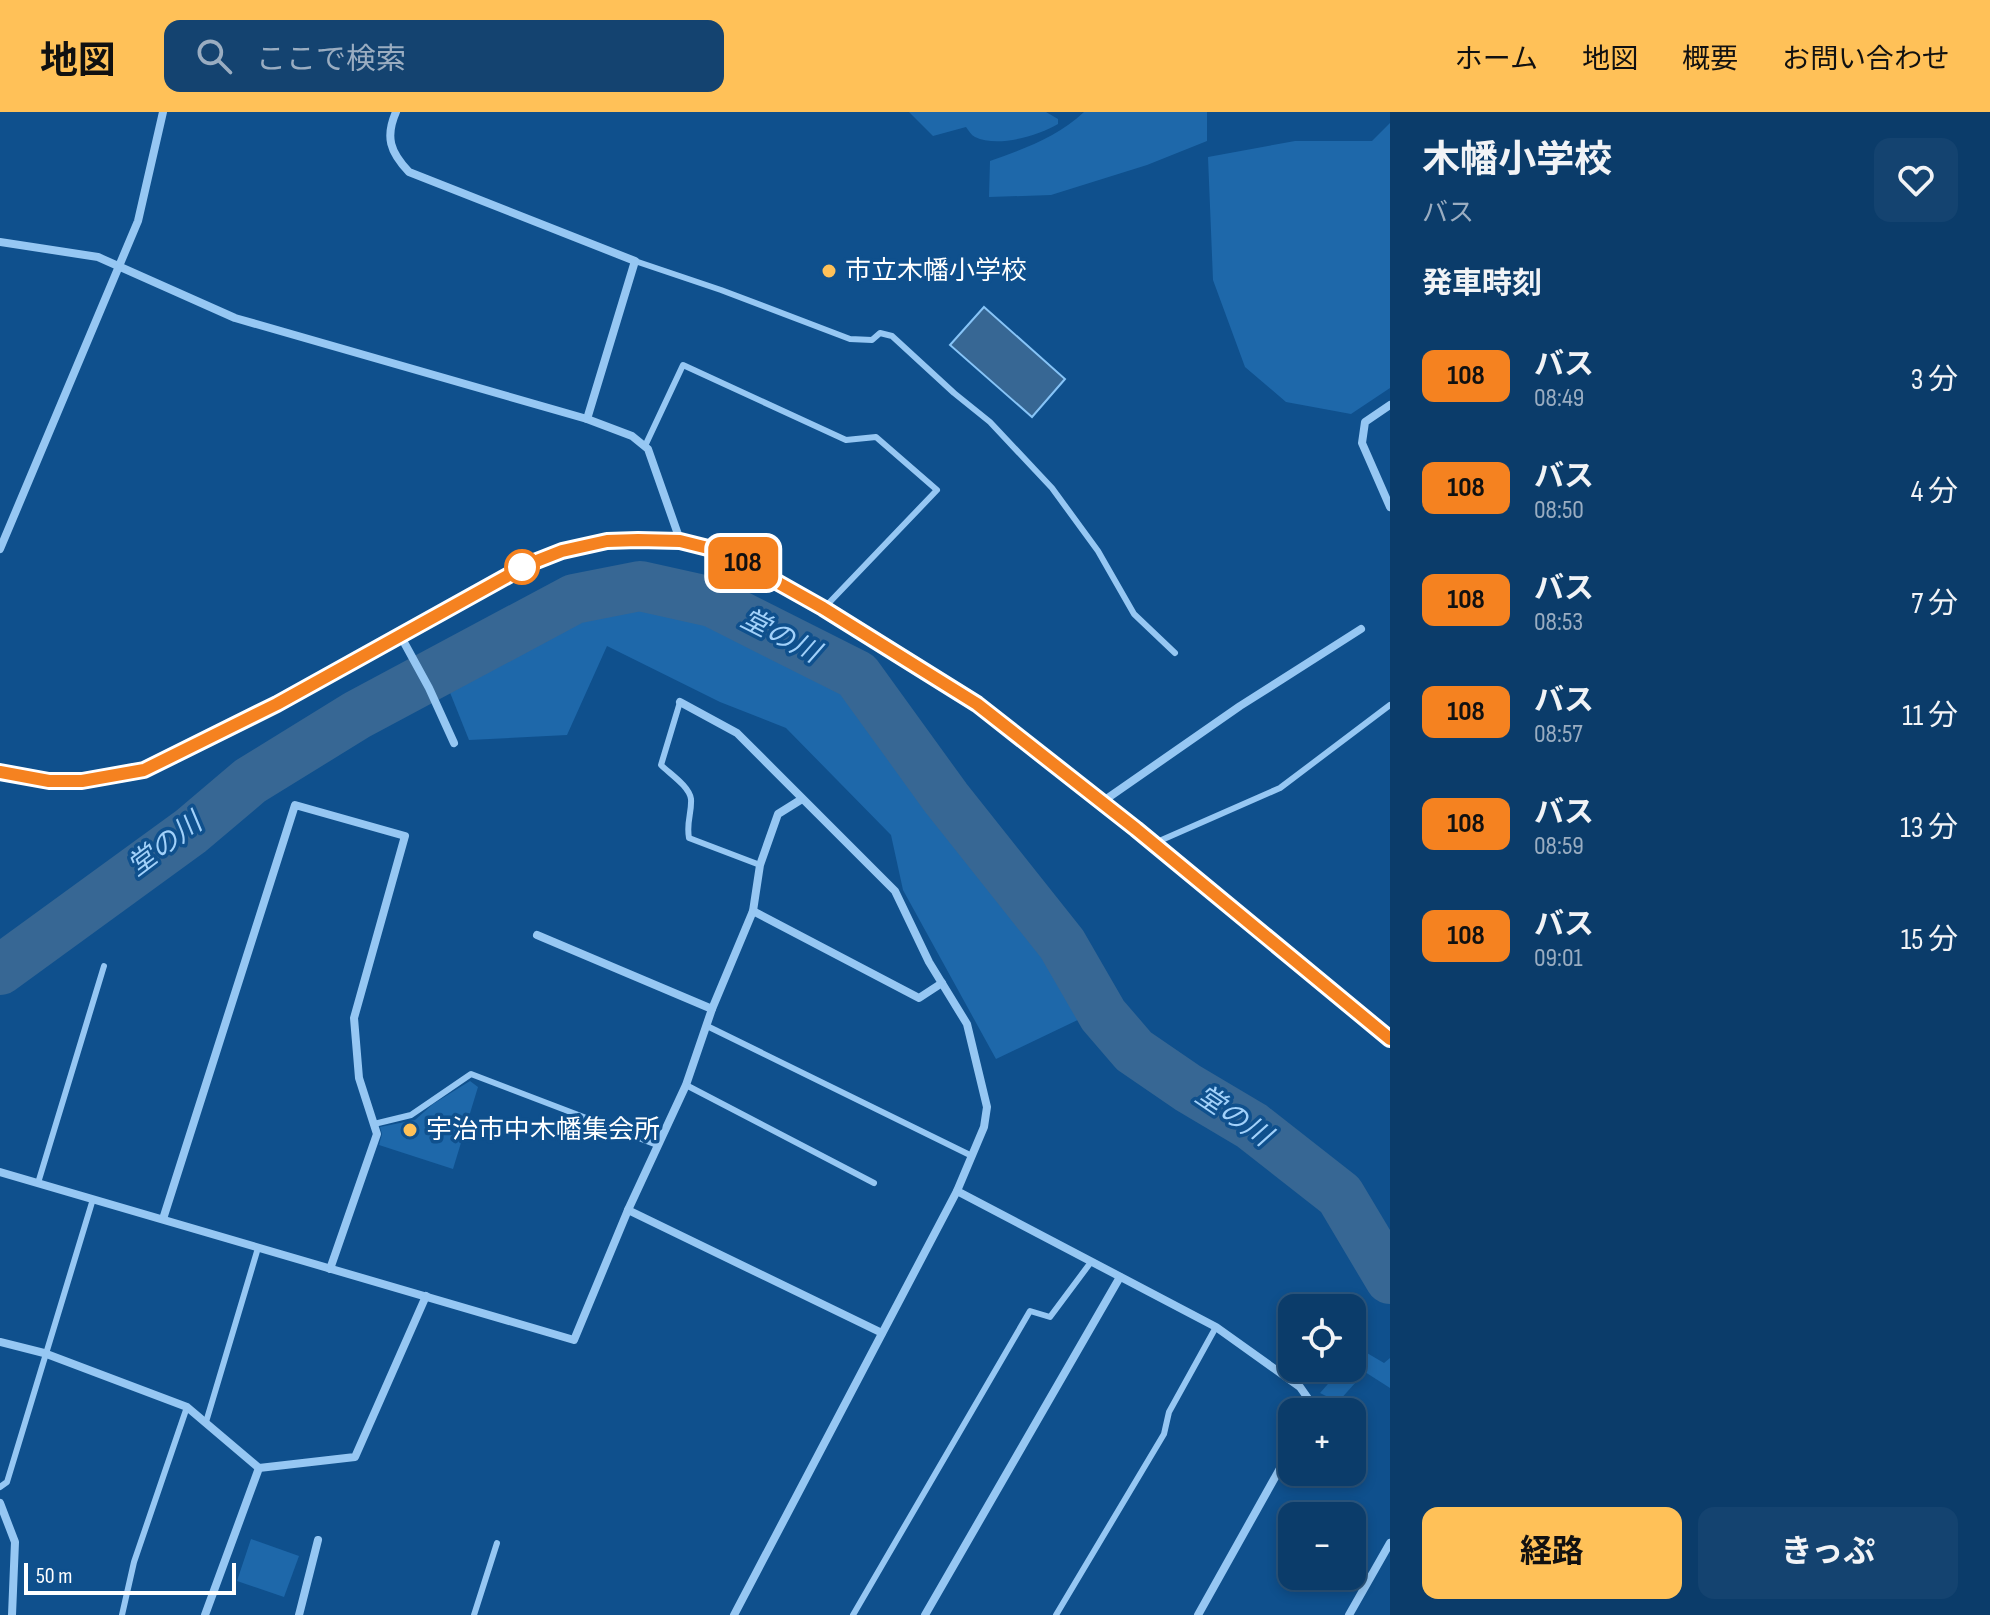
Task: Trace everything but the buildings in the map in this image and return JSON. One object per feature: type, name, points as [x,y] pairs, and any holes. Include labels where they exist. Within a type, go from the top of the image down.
[{"type":"main road","points":[[0,772],[49,781],[82,781],[144,770],[277,704],[503,576],[562,551],[607,541],[680,541],[738,560],[823,608],[977,704],[1153,843],[1390,1039]]},
{"type":"street","points":[[0,549],[138,221],[163,112]]},
{"type":"street","points":[[396,112],[389,128],[395,157],[409,172],[635,261],[587,419]]},
{"type":"street","points":[[0,242],[98,257],[235,318],[587,419],[632,436],[645,446],[680,541]]},
{"type":"street","points":[[1390,405],[1365,422],[1362,443],[1390,507]]},
{"type":"street","points":[[1102,802],[1240,706],[1361,629]]},
{"type":"street","points":[[400,635],[454,743]]},
{"type":"street","points":[[680,702],[737,733],[895,891],[929,962],[967,1024],[987,1107],[984,1127],[957,1191],[734,1615]]},
{"type":"street","points":[[0,1172],[574,1340],[628,1210],[686,1085],[712,1009],[753,911],[760,865],[778,814],[802,799]]},
{"type":"street","points":[[163,1219],[295,805],[405,836],[354,1018],[359,1078],[377,1134],[330,1269]]},
{"type":"street","points":[[753,911],[919,998],[942,983]]},
{"type":"street","points":[[537,935],[712,1009]]},
{"type":"street","points":[[957,1191],[1216,1327],[1300,1387],[1308,1398]]},
{"type":"street","points":[[628,1210],[882,1333]]},
{"type":"street","points":[[925,1615],[1120,1277]]},
{"type":"street","points":[[0,1342],[44,1353],[187,1407],[259,1468],[355,1457],[426,1296]]},
{"type":"street","points":[[205,1615],[259,1468]]},
{"type":"street","points":[[1198,1615],[1278,1472]]},
{"type":"street","points":[[0,1503],[15,1542],[12,1615]]},
{"type":"street","points":[[299,1615],[318,1540]]},
{"type":"street","points":[[1349,1615],[1390,1543]]},
{"type":"lane","points":[[635,261],[850,339],[872,340],[880,333],[892,336],[990,422],[1052,488],[1098,551],[1134,614],[1175,653]]},
{"type":"lane","points":[[645,446],[683,365],[846,440],[876,437],[937,490],[823,608]]},
{"type":"lane","points":[[680,702],[661,765],[688,791],[691,801],[686,823],[689,838],[760,865]]},
{"type":"lane","points":[[1153,843],[1280,788],[1390,705]]},
{"type":"lane","points":[[38,1183],[104,966]]},
{"type":"lane","points":[[707,1026],[972,1156]]},
{"type":"lane","points":[[374,1124],[411,1115],[471,1074],[657,1145]]},
{"type":"lane","points":[[686,1085],[874,1183]]},
{"type":"lane","points":[[0,1487],[7,1482],[93,1199]]},
{"type":"lane","points":[[206,1422],[258,1248]]},
{"type":"lane","points":[[853,1615],[1030,1311],[1050,1317],[1091,1262]]},
{"type":"lane","points":[[1056,1615],[1164,1434],[1169,1412],[1216,1327]]},
{"type":"lane","points":[[122,1615],[134,1562],[187,1407]]},
{"type":"lane","points":[[474,1615],[497,1543]]},
{"type":"shaded area","points":[[909,112],[1046,112],[1058,119],[1058,124],[1029,136],[994,141],[975,137],[966,127],[933,136]]},
{"type":"shaded area","points":[[1084,112],[1207,112],[1207,141],[1147,165],[1051,195],[989,197],[990,161],[1028,147]]},
{"type":"shaded area","points":[[1390,123],[1390,388],[1351,414],[1286,402],[1245,367],[1213,280],[1208,157],[1295,141],[1372,141]]},
{"type":"shaded area","points":[[984,307],[1065,379],[1032,417],[950,345]]},
{"type":"shaded area","points":[[642,599],[708,613],[847,688],[1050,947],[1086,1016],[996,1059],[903,890],[891,835],[786,728],[720,702],[607,646],[567,735],[469,740],[445,680],[582,612]]},
{"type":"shaded area","points":[[470,1081],[478,1087],[453,1169],[379,1145],[380,1127],[415,1120],[433,1104]]},
{"type":"shaded area","points":[[1366,1355],[1384,1363],[1390,1358],[1390,1388],[1366,1373]]},
{"type":"shaded area","points":[[1330,1382],[1356,1382],[1342,1398],[1330,1398],[1320,1393]]},
{"type":"shaded area","points":[[251,1539],[299,1556],[284,1597],[237,1581]]},
{"type":"waterway","name":"堂の川","points":[[0,970],[191,831],[250,781],[357,715],[574,599],[640,586],[712,602],[857,675],[946,798],[1062,944],[1103,1015],[1134,1051],[1252,1126],[1340,1195],[1390,1279]]},
{"type":"bus line","name":"108","points":[[0,772],[49,781],[82,781],[144,770],[277,704],[529,564],[562,551],[607,541],[680,541],[738,560],[823,608],[977,704],[1136,829],[1390,1039]]},
{"type":"place","name":"市立木幡小学校","points":[[829,271]]},
{"type":"place","name":"宇治市中木幡集会所","points":[[410,1130]]}]
